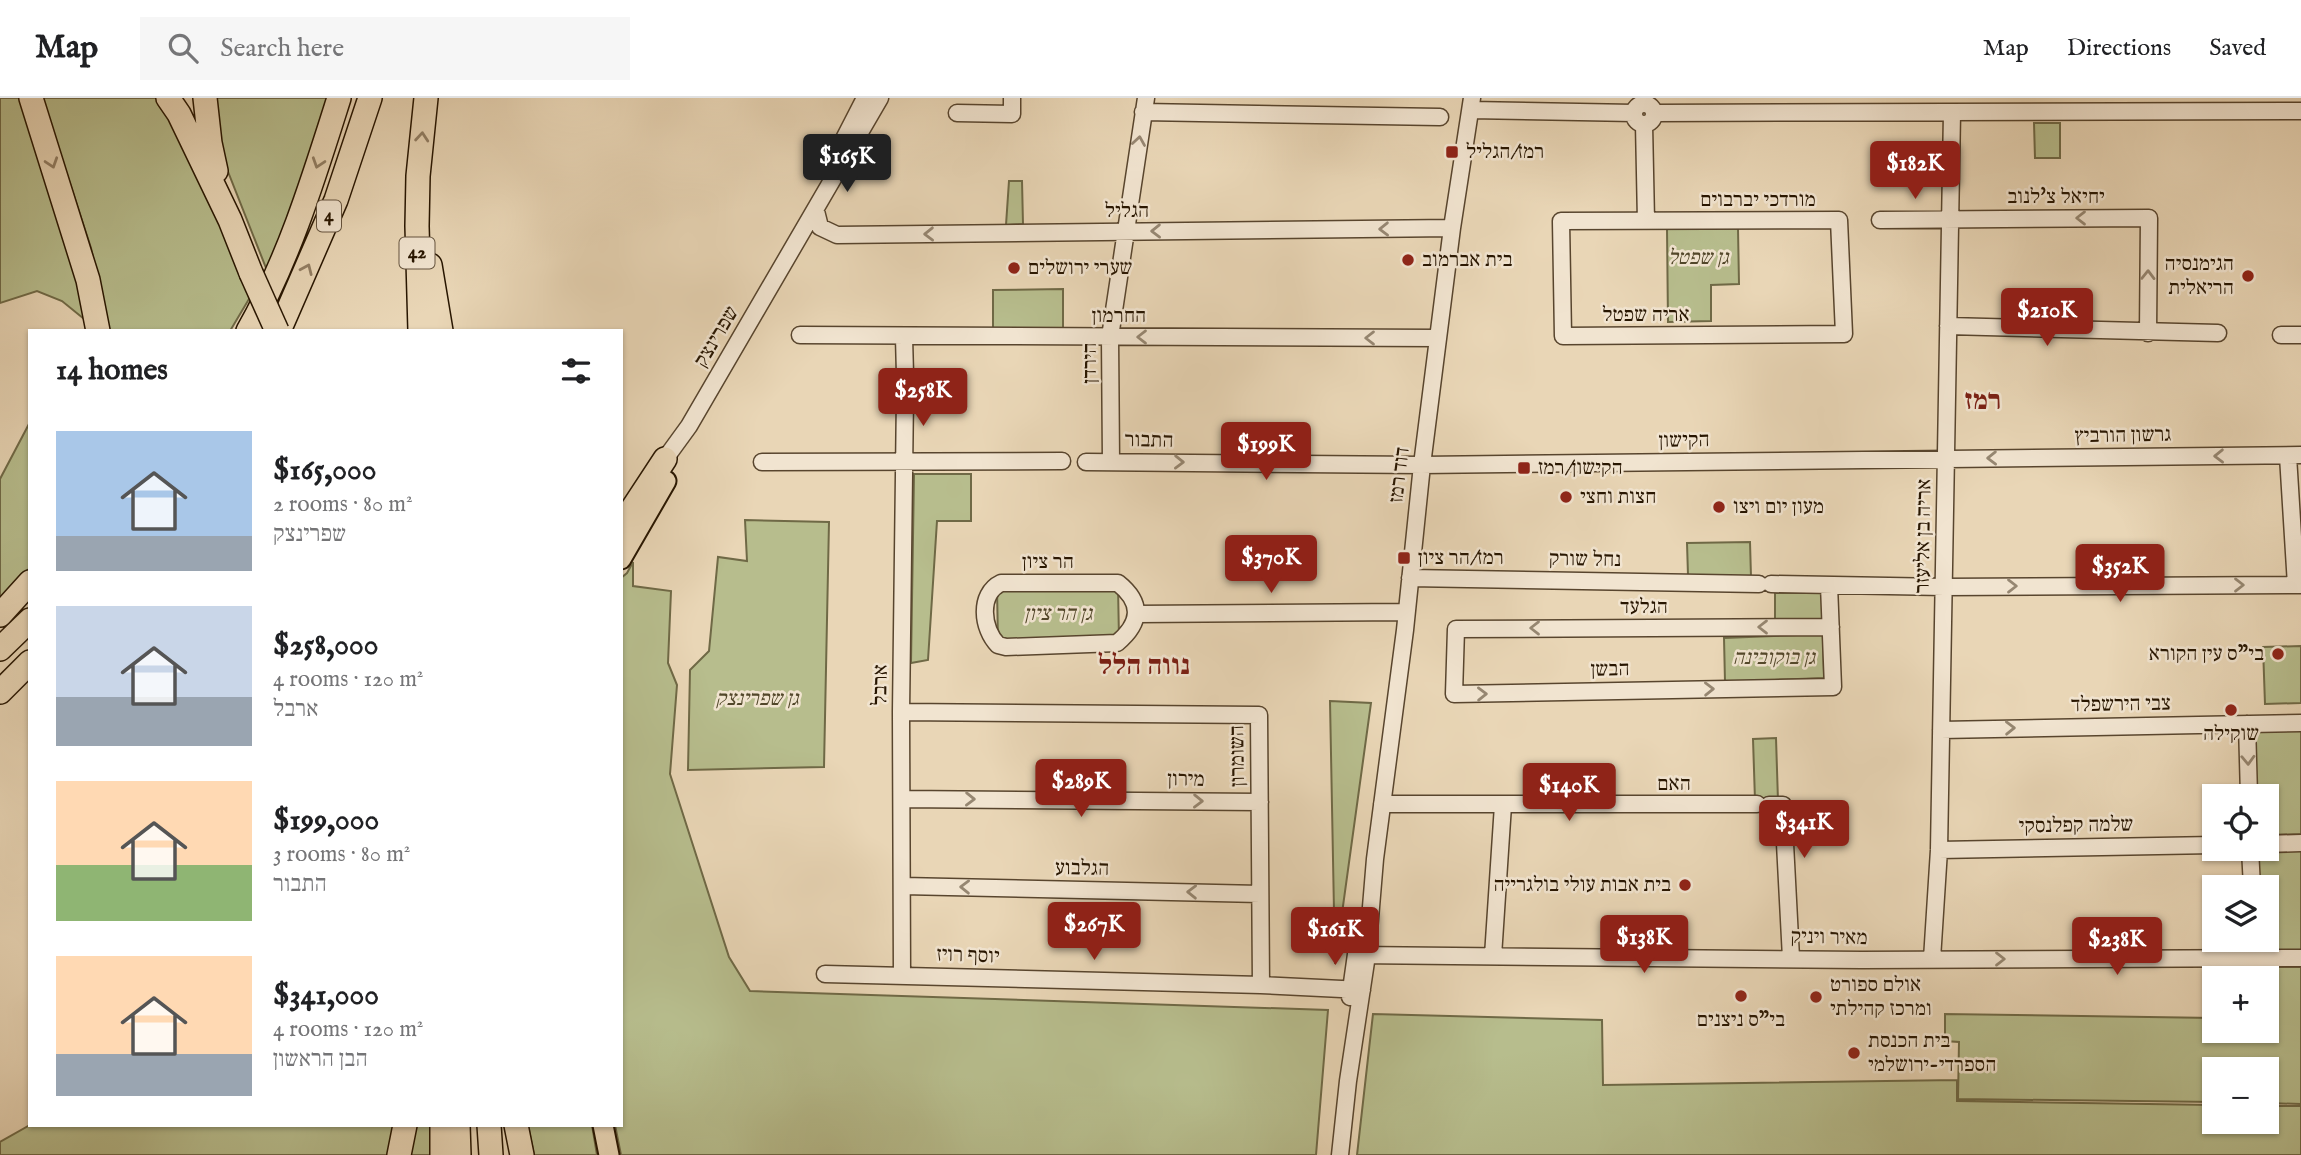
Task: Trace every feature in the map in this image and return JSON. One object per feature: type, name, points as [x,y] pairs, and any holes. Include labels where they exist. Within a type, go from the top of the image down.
[{"type":"highway","points":[[31,98],[88,280],[98,329]]},
{"type":"highway","points":[[168,98],[179,114],[230,220],[277,329]]},
{"type":"highway","points":[[205,98],[209,143],[230,220]]},
{"type":"highway","name":"4","points":[[249,329],[282,260],[310,188],[339,98]]},
{"type":"highway","name":"4","points":[[279,329],[336,200],[370,98]]},
{"type":"highway","name":"42","points":[[421,329],[418,176],[426,98]]},
{"type":"highway","points":[[418,176],[441,329]]},
{"type":"highway","points":[[623,523],[665,470]]},
{"type":"highway","points":[[0,615],[28,584]]},
{"type":"highway","points":[[0,649],[28,622]]},
{"type":"highway","points":[[0,692],[28,664]]},
{"type":"highway","points":[[399,1155],[405,1127]]},
{"type":"highway","points":[[442,1127],[442,1155]]},
{"type":"highway","points":[[458,1127],[459,1155]]},
{"type":"highway","points":[[489,1127],[491,1155]]},
{"type":"highway","points":[[516,1127],[522,1155]]},
{"type":"main road","points":[[623,555],[665,470]]},
{"type":"main road","points":[[604,1127],[609,1155]]},
{"type":"street","name":"שפרינצק","points":[[781,271],[801,223],[865,98]]},
{"type":"street","name":"שפרינצק","points":[[665,470],[880,98]]},
{"type":"street","points":[[1320,115],[1322,98]]},
{"type":"street","points":[[1472,104],[1644,110],[1818,106],[1952,113],[2301,111]]},
{"type":"street","name":"דוד רמז","points":[[1340,1155],[1356,990],[1382,804],[1452,229],[1472,104]]},
{"type":"street","points":[[1144,105],[1320,115],[1440,117]]},
{"type":"street","name":"הירדן","points":[[1111,462],[1110,337],[1144,105]]},
{"type":"street","points":[[957,113],[1012,106]]},
{"type":"street","points":[[1644,110],[1646,220]]},
{"type":"street","name":"אריה בן אליעזר","points":[[1932,959],[1939,850],[1952,113]]},
{"type":"street","name":"הגליל","points":[[816,211],[820,227],[837,236],[1452,229]]},
{"type":"street","name":"יחיאל צ'לנוב","points":[[1880,220],[2149,218],[2148,333]]},
{"type":"street","name":"מורדכי יברבוים","points":[[1561,221],[1839,220],[1844,334]]},
{"type":"street","name":"אריה שפטל","points":[[1561,221],[1563,336],[1844,334]]},
{"type":"street","points":[[1948,326],[2218,333]]},
{"type":"street","points":[[2281,334],[2301,335]]},
{"type":"street","name":"החרמון","points":[[800,335],[1438,338]]},
{"type":"street","points":[[904,337],[905,375]]},
{"type":"street","name":"ארבל","points":[[902,975],[901,712],[905,395]]},
{"type":"street","points":[[2294,455],[2298,585]]},
{"type":"street","name":"גרשון הורביץ","points":[[1946,459],[2294,455]]},
{"type":"street","name":"הקישון","points":[[1422,465],[1946,459]]},
{"type":"street","points":[[762,462],[1062,461]]},
{"type":"street","name":"התבור","points":[[1086,461],[1422,465]]},
{"type":"street","name":"נחל שורק","points":[[1410,578],[1944,587],[2298,585]]},
{"type":"street","name":"הר ציון","points":[[1002,583],[1118,583],[1129,594],[1136,614],[1134,626],[1117,643],[1006,647],[998,645],[989,633],[986,600],[990,591],[1002,583]]},
{"type":"street","points":[[1829,585],[1831,627]]},
{"type":"street","points":[[1136,614],[1406,612]]},
{"type":"street","name":"הגלעד","points":[[1456,629],[1831,627]]},
{"type":"street","name":"הבשן","points":[[1456,629],[1454,694],[1833,687],[1831,627]]},
{"type":"street","name":"השומרון","points":[[901,712],[1259,715],[1261,985]]},
{"type":"street","name":"צבי הירשפלד","points":[[1941,730],[2301,723]]},
{"type":"street","points":[[2247,724],[2249,784]]},
{"type":"street","name":"מירון","points":[[902,799],[1260,802]]},
{"type":"street","name":"האם","points":[[1382,804],[1783,805],[1791,958]]},
{"type":"street","points":[[1493,956],[1503,805]]},
{"type":"street","points":[[2279,844],[2301,843]]},
{"type":"street","name":"שלמה קפלנסקי","points":[[1939,850],[2202,845]]},
{"type":"street","name":"הגלבוע","points":[[903,886],[1260,894]]},
{"type":"street","points":[[2255,952],[2255,958]]},
{"type":"street","name":"מאיר ויניק","points":[[1362,955],[1932,959],[2301,958]]},
{"type":"street","name":"יוסף רויז","points":[[825,974],[1261,985],[1356,990]]},
{"type":"green space","points":[[0,98],[23,98],[89,323],[62,301],[37,291],[0,303]]},
{"type":"green space","points":[[42,98],[157,98],[174,122],[252,294],[231,329],[109,329],[91,248]]},
{"type":"green space","points":[[215,98],[328,98],[302,182],[268,273],[223,159]]},
{"type":"green space","points":[[2034,123],[2060,123],[2060,158],[2035,158]]},
{"type":"green space","points":[[1009,181],[1022,181],[1023,224],[1006,225]]},
{"type":"green space","name":"גן שפטל","points":[[1738,228],[1739,284],[1711,285],[1711,321],[1668,322],[1667,229]]},
{"type":"green space","points":[[1063,289],[1063,328],[993,329],[993,290]]},
{"type":"green space","points":[[28,426],[28,570],[0,603],[0,479]]},
{"type":"green space","points":[[914,474],[971,474],[971,521],[937,521],[928,660],[911,663]]},
{"type":"green space","name":"גן שפרינצק","points":[[745,520],[829,522],[824,767],[688,770],[690,670],[709,651],[718,557],[747,561]]},
{"type":"green space","points":[[1750,542],[1751,577],[1688,575],[1687,543]]},
{"type":"green space","points":[[633,562],[633,586],[671,591],[668,663],[677,685],[670,774],[729,957],[750,991],[1328,1010],[1316,1155],[621,1155],[615,1127],[623,1127],[623,576]]},
{"type":"green space","name":"גן הר ציון","points":[[1118,586],[1119,639],[998,641],[997,589]]},
{"type":"green space","points":[[1775,593],[1823,593],[1823,620],[1775,621]]},
{"type":"green space","name":"גן בוקובינה","points":[[1823,634],[1824,678],[1725,682],[1724,638]]},
{"type":"green space","points":[[2301,646],[2301,703],[2265,704],[2263,647]]},
{"type":"green space","points":[[1330,701],[1371,703],[1335,964]]},
{"type":"green space","points":[[2301,728],[2301,834],[2279,835],[2279,784],[2253,784],[2251,729]]},
{"type":"green space","points":[[1776,738],[1778,801],[1755,800],[1753,739]]},
{"type":"green space","points":[[2301,847],[2301,952],[2279,952],[2279,875],[2257,875],[2256,861],[2279,861],[2279,848]]},
{"type":"green space","points":[[2279,967],[2301,967],[2301,1104],[2279,1103],[2279,1057],[2202,1057],[2202,1102],[1958,1099],[1959,1042],[1945,1041],[1945,1014],[2202,1018],[2202,1043],[2279,1043]]},
{"type":"green space","points":[[1373,1014],[1602,1020],[1603,1085],[1957,1080],[1957,1101],[2202,1105],[2202,1134],[2279,1134],[2279,1106],[2301,1106],[2301,1155],[1357,1155]]},
{"type":"green space","points":[[28,1126],[396,1127],[391,1155],[0,1155],[0,1142]]},
{"type":"green space","points":[[415,1127],[434,1127],[433,1155],[409,1155]]},
{"type":"green space","points":[[528,1127],[592,1127],[597,1155],[534,1155]]},
{"type":"place","name":"רמז/הגליל","points":[[1452,152]]},
{"type":"place","name":"בית אברמוב","points":[[1408,260]]},
{"type":"place","name":"שערי ירושלים","points":[[1014,268]]},
{"type":"place","name":"הגימנסיה הריאלית","points":[[2248,276]]},
{"type":"place","name":"הקישון/רמז","points":[[1524,468]]},
{"type":"place","name":"חצות וחצי","points":[[1566,497]]},
{"type":"place","name":"מעון יום ויצו","points":[[1719,507]]},
{"type":"place","name":"רמז/הר ציון","points":[[1404,558]]},
{"type":"place","name":"בי\"ס עין הקורא","points":[[2278,654]]},
{"type":"place","name":"שוקילה","points":[[2231,710]]},
{"type":"place","name":"בית אבות עולי בולגרייה","points":[[1685,885]]},
{"type":"place","name":"בי\"ס ניצנים","points":[[1741,996]]},
{"type":"place","name":"אולם ספורט ומרכז קהילתי","points":[[1816,997]]},
{"type":"place","name":"בית הכנסת הספרדי-ירושלמי","points":[[1854,1053]]},
{"type":"district","name":"רמז","points":[[1983,401]]},
{"type":"district","name":"נווה הלל","points":[[1144,666]]}]
